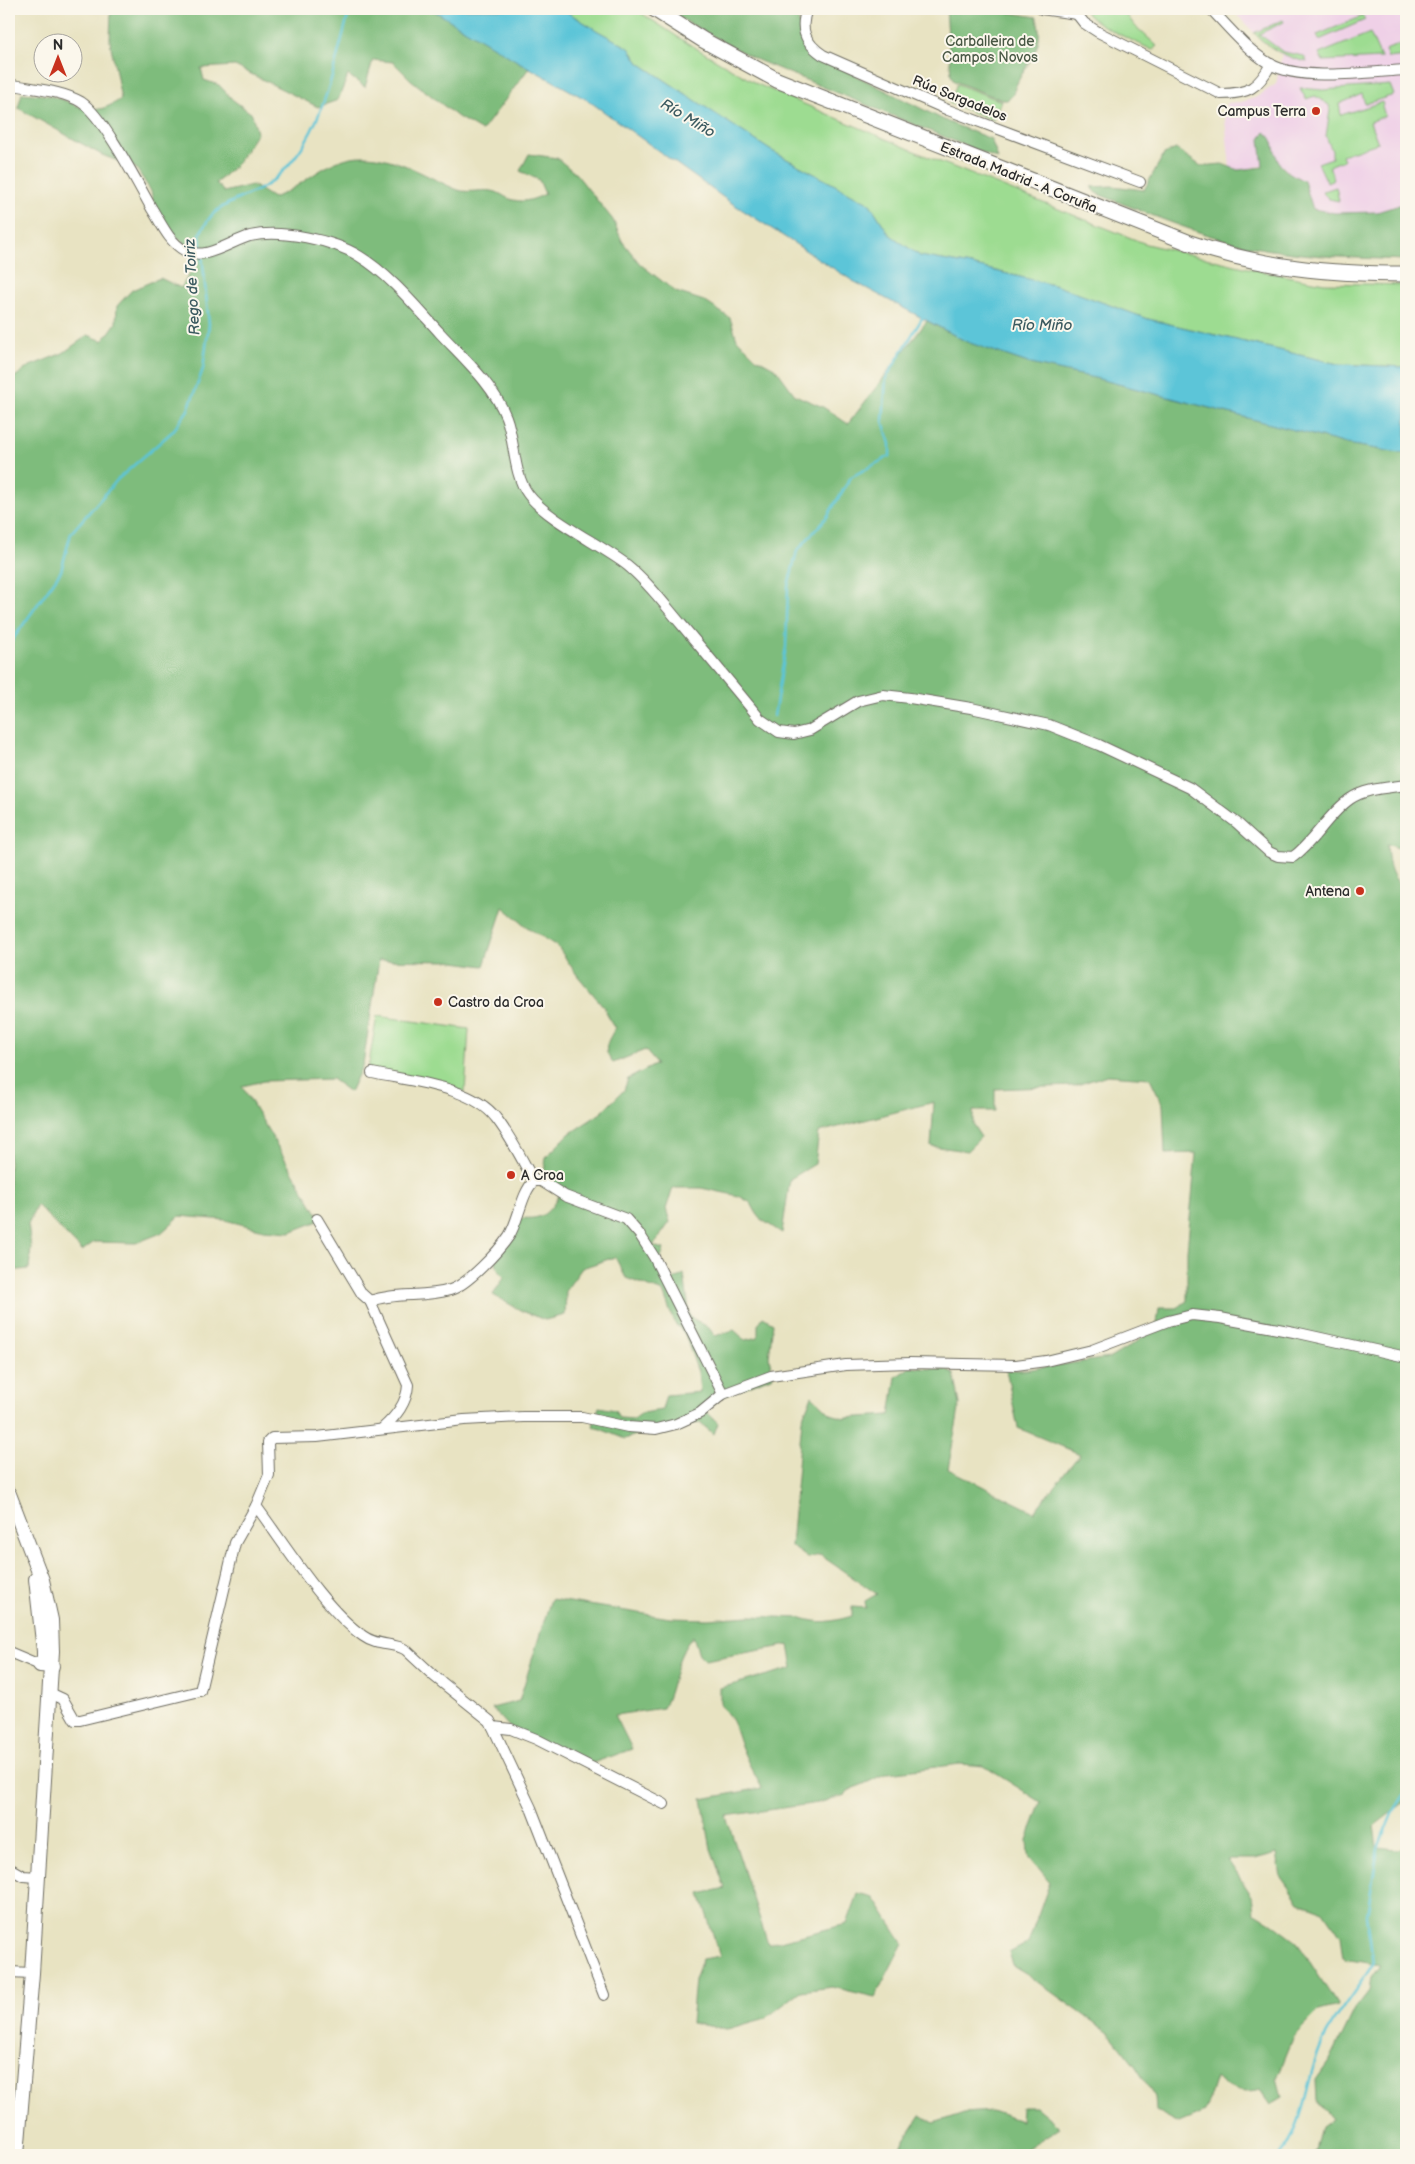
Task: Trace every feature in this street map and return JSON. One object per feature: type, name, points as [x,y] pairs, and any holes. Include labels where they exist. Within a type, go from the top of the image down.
[{"type":"highway","name":"Estrada Madrid - A Coruña","points":[[654,9],[702,40],[777,80],[1190,243],[1251,261],[1308,270],[1330,273],[1406,274]]},
{"type":"main road","points":[[9,1494],[34,1557],[49,1603],[51,1620],[46,1666],[50,1693],[32,1972],[17,2155]]},
{"type":"street","name":"Rúa Sargadelos","points":[[808,9],[803,20],[806,38],[812,48],[823,55],[948,110],[1140,182]]},
{"type":"street","points":[[1041,9],[1075,12],[1084,23],[1103,35],[1221,94],[1241,93],[1251,89],[1259,84],[1270,64]]},
{"type":"street","points":[[1211,9],[1246,46],[1270,64],[1292,71],[1314,74],[1406,70]]},
{"type":"street","points":[[9,84],[59,94],[86,107],[96,117],[121,156],[167,235],[188,252],[202,253],[213,251],[252,236],[295,236],[345,248],[368,262],[401,291],[480,376],[500,403],[507,418],[521,482],[528,494],[554,517],[629,566],[653,590],[760,719],[779,732],[794,734],[810,730],[858,701],[883,695],[1015,716],[1049,725],[1074,735],[1190,788],[1236,823],[1269,852],[1278,856],[1293,857],[1304,849],[1335,812],[1351,799],[1366,792],[1406,785]]},
{"type":"street","points":[[372,1073],[462,1094],[480,1103],[495,1116],[534,1181]]},
{"type":"street","points":[[370,1301],[382,1297],[449,1290],[462,1285],[509,1236],[523,1203],[526,1190],[534,1181],[541,1181],[565,1196],[626,1219],[640,1235],[654,1257],[723,1394]]},
{"type":"street","points":[[318,1219],[362,1294],[370,1301],[408,1385],[408,1396],[401,1408],[383,1428]]},
{"type":"street","points":[[50,1693],[63,1699],[75,1720],[80,1720],[200,1691],[235,1543],[256,1506],[269,1475],[268,1442],[272,1438],[317,1437],[464,1420],[533,1417],[582,1417],[628,1427],[656,1429],[676,1424],[700,1413],[723,1394],[771,1376],[846,1365],[1016,1365],[1092,1350],[1168,1321],[1192,1315],[1220,1318],[1294,1332],[1406,1357]]},
{"type":"street","points":[[256,1506],[331,1608],[363,1636],[378,1644],[400,1646],[406,1650],[434,1676],[490,1721],[531,1808],[604,1995]]},
{"type":"street","points":[[9,1652],[46,1666]]},
{"type":"street","points":[[493,1727],[511,1729],[536,1739],[664,1804]]},
{"type":"street","points":[[9,1868],[23,1876],[38,1877]]},
{"type":"street","points":[[9,1972],[32,1972]]},
{"type":"shaded area","name":"Campus Terra","points":[[1231,9],[1406,9],[1406,202],[1377,212],[1335,213],[1313,209],[1304,181],[1290,173],[1279,163],[1238,170],[1230,167],[1225,120],[1226,103],[1241,102],[1255,98],[1276,84],[1282,55],[1264,43]]},
{"type":"green space","points":[[107,9],[431,9],[529,68],[482,131],[458,117],[410,79],[393,62],[373,60],[365,87],[348,75],[338,100],[318,107],[235,66],[201,68],[204,80],[219,85],[233,100],[252,114],[257,133],[237,164],[216,183],[224,192],[252,185],[273,198],[285,193],[340,160],[365,156],[378,157],[401,164],[458,190],[491,191],[517,201],[526,201],[545,194],[539,180],[520,171],[529,154],[557,158],[576,174],[613,220],[622,241],[640,264],[676,292],[704,301],[730,318],[737,339],[756,358],[776,369],[795,395],[823,407],[848,424],[927,321],[967,342],[1031,364],[1099,379],[1347,444],[1406,454],[1406,851],[1387,844],[1390,869],[1396,880],[1406,888],[1406,1801],[1374,1826],[1377,1847],[1406,1848],[1406,2155],[1311,2155],[1316,2152],[1322,2126],[1332,2119],[1317,2101],[1316,2080],[1330,2060],[1355,2009],[1369,1991],[1371,1978],[1380,1965],[1344,1959],[1341,1936],[1324,1911],[1299,1902],[1281,1877],[1277,1853],[1255,1859],[1227,1859],[1252,1896],[1254,1912],[1297,1942],[1338,2006],[1319,2011],[1294,2036],[1277,2078],[1282,2097],[1270,2104],[1260,2090],[1242,2092],[1231,2088],[1216,2077],[1205,2112],[1179,2123],[1156,2111],[1155,2097],[1136,2067],[1109,2033],[1014,1967],[1009,1953],[1028,1943],[1050,1882],[1028,1855],[1027,1840],[1041,1802],[984,1766],[960,1764],[888,1773],[848,1791],[845,1795],[818,1803],[726,1816],[768,1944],[847,1924],[858,1894],[874,1898],[903,1943],[875,1997],[832,1987],[801,1991],[766,2018],[727,2029],[691,2023],[695,1980],[702,1959],[720,1956],[700,1894],[725,1888],[711,1849],[702,1799],[762,1788],[741,1746],[733,1723],[720,1705],[720,1688],[793,1668],[789,1645],[705,1660],[699,1654],[693,1636],[678,1662],[663,1708],[615,1715],[632,1749],[590,1764],[514,1732],[492,1708],[519,1701],[551,1599],[670,1618],[708,1619],[749,1616],[826,1621],[852,1616],[852,1607],[866,1608],[865,1601],[877,1594],[820,1555],[808,1558],[791,1546],[802,1419],[812,1396],[831,1414],[844,1418],[890,1415],[896,1377],[910,1367],[946,1370],[954,1374],[960,1404],[948,1469],[1034,1512],[1080,1454],[1018,1428],[1006,1370],[1024,1370],[1110,1358],[1138,1341],[1157,1324],[1159,1308],[1176,1308],[1187,1301],[1187,1251],[1196,1153],[1165,1154],[1163,1105],[1150,1078],[1107,1075],[1074,1086],[995,1089],[995,1111],[973,1111],[973,1125],[981,1137],[967,1151],[931,1146],[934,1102],[819,1132],[815,1164],[790,1179],[782,1233],[759,1218],[751,1203],[739,1196],[701,1188],[673,1188],[666,1209],[670,1222],[653,1246],[664,1249],[659,1263],[671,1281],[684,1274],[690,1317],[708,1327],[715,1336],[734,1330],[745,1340],[758,1337],[758,1325],[763,1317],[773,1323],[769,1357],[773,1376],[715,1400],[706,1411],[718,1423],[714,1434],[700,1423],[688,1424],[670,1432],[641,1433],[625,1439],[593,1426],[599,1407],[615,1410],[619,1418],[634,1419],[642,1413],[662,1410],[666,1395],[700,1392],[698,1372],[685,1335],[674,1322],[663,1292],[626,1278],[615,1257],[582,1268],[566,1290],[565,1315],[545,1320],[522,1311],[493,1295],[504,1277],[498,1270],[494,1255],[520,1218],[535,1218],[544,1214],[560,1194],[544,1174],[546,1157],[569,1134],[601,1113],[624,1090],[628,1079],[657,1064],[645,1050],[613,1063],[607,1053],[607,1045],[616,1027],[613,1026],[604,1007],[577,975],[558,947],[527,927],[503,907],[484,966],[447,961],[379,960],[363,1064],[350,1092],[332,1079],[264,1081],[242,1086],[321,1220],[290,1232],[264,1230],[225,1220],[180,1216],[161,1233],[136,1243],[94,1242],[82,1251],[37,1205],[28,1224],[31,1248],[29,1269],[9,1271],[9,381],[30,366],[63,353],[88,335],[103,341],[116,323],[117,306],[132,290],[160,278],[181,288],[194,267],[198,250],[184,243],[165,227],[155,210],[151,191],[136,168],[102,155],[18,108],[22,93],[50,96],[93,110],[101,109],[121,99],[110,41],[111,10]]},
{"type":"green space","points":[[562,9],[635,9],[684,41],[757,84],[933,159],[1146,244],[1265,272],[1324,283],[1406,285],[1406,367],[1338,364],[1148,319],[1057,286],[971,265],[920,256],[889,234],[870,204],[770,150],[639,63],[629,48]]},
{"type":"green space","points":[[668,9],[776,9],[797,13],[802,38],[813,54],[948,122],[991,139],[998,159],[755,59],[678,17]]},
{"type":"green space","name":"Carballeira de Campos Novos","points":[[946,9],[987,9],[1037,17],[1039,37],[1035,52],[1018,80],[1013,95],[1007,100],[1002,100],[954,81],[951,75]]},
{"type":"green space","points":[[1083,9],[1123,9],[1134,25],[1157,46],[1152,50],[1115,32],[1096,21]]},
{"type":"green space","points":[[1363,16],[1365,20],[1319,40],[1317,35]]},
{"type":"green space","points":[[1283,20],[1284,22],[1259,34],[1283,52],[1304,56],[1307,62],[1278,52],[1254,33]]},
{"type":"green space","points":[[1370,33],[1381,58],[1323,61],[1319,54]]},
{"type":"green space","points":[[1406,42],[1406,56],[1388,58],[1385,50]]},
{"type":"green space","points":[[957,84],[1001,101],[993,120],[949,103]]},
{"type":"green space","points":[[1390,85],[1394,95],[1365,104],[1362,94],[1339,104],[1341,115],[1382,102],[1385,116],[1370,122],[1378,143],[1342,155],[1344,160],[1329,166],[1334,179],[1327,182],[1318,163],[1332,158],[1332,151],[1326,136],[1329,105],[1315,96],[1306,99],[1300,88],[1323,90]]},
{"type":"green space","points":[[1265,132],[1273,142],[1276,157],[1282,167],[1304,181],[1313,209],[1335,213],[1377,212],[1406,203],[1406,260],[1300,254],[1243,245],[1159,218],[1098,194],[1091,187],[1113,186],[1144,190],[1164,154],[1176,149],[1201,166],[1222,164],[1238,170],[1263,167],[1260,139]]},
{"type":"green space","points":[[1336,187],[1339,201],[1329,199],[1323,193],[1324,191]]},
{"type":"green space","points":[[377,1016],[469,1029],[465,1092],[368,1069]]},
{"type":"green space","points":[[1022,2107],[1036,2107],[1060,2127],[1017,2155],[895,2155],[921,2115],[934,2123],[964,2113],[992,2111],[1021,2121]]},
{"type":"water","name":"Río Miño","points":[[431,9],[562,9],[629,48],[639,63],[770,150],[870,204],[889,234],[920,256],[971,265],[1057,286],[1148,319],[1338,364],[1406,367],[1406,454],[1347,444],[1099,379],[1031,364],[967,342],[853,281],[727,200],[589,101],[517,61]]},
{"type":"waterway","name":"Rego de Toiriz","points":[[201,250],[200,233],[213,214],[225,205],[267,185],[286,168],[301,149],[323,105],[350,9]]},
{"type":"waterway","name":"Rego de Toiriz","points":[[9,645],[61,571],[71,533],[118,479],[173,431],[188,410],[203,369],[209,324],[202,255]]},
{"type":"waterway","points":[[774,716],[786,647],[788,586],[797,551],[827,517],[851,477],[890,456],[890,444],[883,421],[886,378],[924,315]]},
{"type":"waterway","points":[[1279,2155],[1288,2144],[1300,2118],[1315,2061],[1325,2037],[1373,1964],[1367,1915],[1378,1848],[1392,1814],[1406,1792]]},
{"type":"place","name":"Campus Terra","points":[[1316,111]]},
{"type":"place","name":"Antena","points":[[1360,891]]},
{"type":"place","name":"Castro da Croa","points":[[438,1002]]},
{"type":"place","name":"A Croa","points":[[511,1175]]}]
